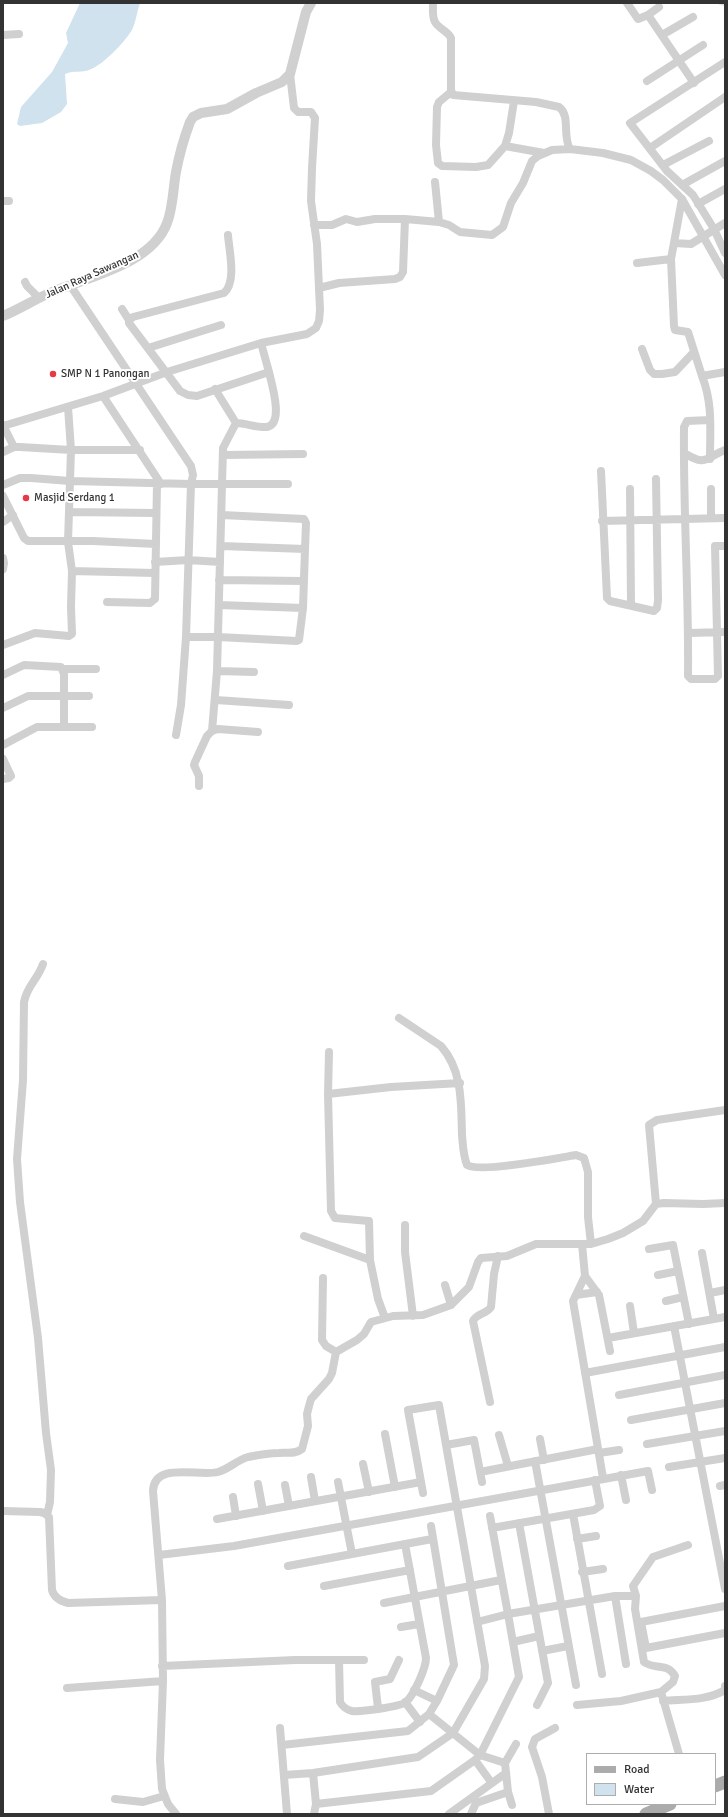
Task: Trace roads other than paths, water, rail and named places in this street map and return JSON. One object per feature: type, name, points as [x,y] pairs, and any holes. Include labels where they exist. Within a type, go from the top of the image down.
[{"type":"main road","points":[[646,1814],[668,1805]]},
{"type":"street","points":[[14,447],[3,426],[103,396],[134,383],[261,343],[307,334],[316,328],[319,321],[319,288],[311,201],[315,118],[311,112],[298,112],[294,108],[290,74],[306,12],[311,3]]},
{"type":"street","points":[[433,3],[433,18],[436,24],[450,35],[451,38],[451,92],[453,95],[458,97],[552,105],[561,109],[564,115],[567,143],[570,148]]},
{"type":"street","points":[[627,3],[638,19],[659,8]]},
{"type":"street","points":[[648,15],[694,83]]},
{"type":"street","points":[[662,35],[693,17]]},
{"type":"street","points":[[3,35],[19,34]]},
{"type":"street","points":[[647,81],[703,45]]},
{"type":"street","points":[[725,62],[630,123],[663,165],[693,196],[714,230],[725,253]]},
{"type":"street","name":"Jalan Raya Sawangan","points":[[3,316],[39,298],[132,259],[158,238],[167,224],[170,215],[176,170],[189,125],[193,118],[201,113],[228,109],[256,93],[278,84],[290,74]]},
{"type":"street","points":[[451,92],[439,102],[437,107],[436,145],[438,163],[442,166],[476,167],[488,165],[505,146],[509,133],[514,101]]},
{"type":"street","points":[[650,148],[725,97]]},
{"type":"street","points":[[663,165],[709,141]]},
{"type":"street","points":[[505,146],[544,153]]},
{"type":"street","points":[[314,226],[332,226],[346,219],[357,222],[375,219],[405,219],[439,222],[449,225],[460,232],[474,235],[496,234],[503,227],[511,203],[523,183],[532,161],[544,153],[558,148],[570,148],[603,153],[631,160],[651,171],[682,199],[704,235],[725,275]]},
{"type":"street","points":[[682,185],[725,161]]},
{"type":"street","points":[[435,182],[439,222]]},
{"type":"street","points":[[698,204],[725,188]]},
{"type":"street","points":[[682,199],[671,259],[674,328],[676,330],[688,332],[708,392],[710,459]]},
{"type":"street","points":[[319,288],[339,283],[395,279],[400,277],[403,272],[405,219]]},
{"type":"street","points":[[674,243],[691,244],[725,223]]},
{"type":"street","points":[[128,320],[133,317],[224,293],[230,285],[231,275],[228,235]]},
{"type":"street","points":[[637,263],[671,259]]},
{"type":"street","points":[[25,282],[32,292],[39,298]]},
{"type":"street","points":[[70,285],[134,383],[189,462],[193,475],[191,484],[186,637],[181,705],[176,735]]},
{"type":"street","points":[[122,309],[131,326],[180,391],[188,395],[197,396],[269,372]]},
{"type":"street","points":[[148,348],[221,324]]},
{"type":"street","points":[[236,423],[266,427],[274,424],[276,415],[273,388],[261,343]]},
{"type":"street","points":[[642,349],[650,370],[654,374],[675,372],[694,353]]},
{"type":"street","points":[[702,376],[725,372]]},
{"type":"street","points":[[215,389],[236,423]]},
{"type":"street","points":[[103,396],[140,450],[159,484],[156,513],[155,593],[153,602],[107,602]]},
{"type":"street","points":[[3,645],[35,633],[72,635],[73,631],[70,607],[72,571],[68,542],[71,450],[68,407]]},
{"type":"street","points":[[710,420],[687,421],[684,427],[689,678],[715,679],[718,676],[721,632],[711,546],[725,546]]},
{"type":"street","points":[[212,731],[216,700],[224,445],[236,423]]},
{"type":"street","points":[[3,452],[14,447],[71,450],[140,450]]},
{"type":"street","points":[[684,452],[698,460],[710,459],[725,450]]},
{"type":"street","points":[[224,455],[303,454]]},
{"type":"street","points":[[601,471],[606,598],[610,601],[654,611],[657,608],[656,479]]},
{"type":"street","points":[[3,485],[20,478],[159,484],[288,484]]},
{"type":"street","points":[[630,489],[631,605]]},
{"type":"street","points":[[711,489],[711,518]]},
{"type":"street","points":[[3,496],[14,515],[24,538],[28,541],[156,544]]},
{"type":"street","points":[[69,512],[156,513]]},
{"type":"street","points":[[3,522],[14,515]]},
{"type":"street","points":[[186,637],[297,641],[300,638],[303,608],[306,523],[304,519],[222,515]]},
{"type":"street","points":[[602,521],[725,518]]},
{"type":"street","points":[[221,546],[305,549]]},
{"type":"street","points":[[3,558],[3,569]]},
{"type":"street","points":[[155,562],[188,560],[220,562]]},
{"type":"street","points":[[72,571],[155,573]]},
{"type":"street","points":[[219,580],[304,581]]},
{"type":"street","points":[[219,605],[303,608]]},
{"type":"street","points":[[689,633],[721,632]]},
{"type":"street","points":[[3,675],[24,665],[58,666],[63,669],[96,669]]},
{"type":"street","points":[[63,669],[64,727]]},
{"type":"street","points":[[217,671],[254,672]]},
{"type":"street","points":[[3,708],[28,696],[89,696]]},
{"type":"street","points":[[216,700],[289,705]]},
{"type":"street","points":[[3,745],[37,727],[92,728]]},
{"type":"street","points":[[198,786],[198,776],[195,762],[207,736],[212,731],[218,729],[258,732]]},
{"type":"street","points":[[3,759],[11,776],[3,779]]},
{"type":"street","points":[[43,964],[40,974],[26,991],[24,1002],[23,1080],[17,1160],[20,1202],[38,1338],[46,1433],[51,1470],[50,1502],[47,1515],[50,1521],[52,1590],[58,1599],[68,1603],[162,1600]]},
{"type":"street","points":[[399,1018],[441,1046],[460,1083],[463,1150],[467,1165],[470,1167],[502,1166],[576,1155],[584,1158],[588,1172],[588,1217],[591,1244]]},
{"type":"street","points":[[329,1052],[328,1094],[331,1211],[335,1218],[369,1221],[370,1260],[378,1299],[386,1318]]},
{"type":"street","points":[[328,1094],[391,1087],[460,1083]]},
{"type":"street","points":[[176,1814],[164,1796],[162,1789],[160,1760],[163,1681],[162,1600],[153,1491],[158,1477],[168,1473],[220,1472],[247,1458],[280,1453],[293,1453],[302,1449],[308,1426],[307,1414],[311,1399],[332,1373],[336,1352],[357,1340],[371,1322],[404,1315],[413,1316],[437,1311],[452,1305],[469,1287],[481,1258],[507,1256],[536,1244],[591,1244],[623,1233],[643,1221],[656,1204],[649,1126],[657,1120],[725,1110]]},
{"type":"street","points":[[656,1204],[725,1203]]},
{"type":"street","points":[[405,1225],[405,1252],[413,1316]]},
{"type":"street","points":[[304,1236],[370,1260]]},
{"type":"street","points":[[492,1528],[594,1510],[600,1506],[599,1451],[573,1301],[585,1276],[582,1244]]},
{"type":"street","points":[[650,1250],[673,1245],[688,1324]]},
{"type":"street","points":[[702,1253],[714,1319]]},
{"type":"street","points":[[490,1402],[473,1321],[474,1318],[488,1311],[491,1307],[494,1274],[498,1256]]},
{"type":"street","points":[[658,1276],[678,1271]]},
{"type":"street","points":[[585,1276],[599,1295],[610,1351]]},
{"type":"street","points":[[323,1278],[322,1340],[326,1346],[336,1352]]},
{"type":"street","points":[[445,1285],[452,1305]]},
{"type":"street","points":[[710,1292],[725,1290]]},
{"type":"street","points":[[576,1295],[597,1292]]},
{"type":"street","points":[[666,1301],[683,1297]]},
{"type":"street","points":[[630,1306],[634,1333]]},
{"type":"street","points":[[608,1338],[725,1317]]},
{"type":"street","points":[[674,1326],[700,1462],[723,1569],[724,1584]]},
{"type":"street","points":[[585,1373],[725,1347]]},
{"type":"street","points":[[619,1395],[725,1375]]},
{"type":"street","points":[[631,1420],[725,1403]]},
{"type":"street","points":[[284,1775],[313,1773],[418,1756],[453,1733],[485,1675],[439,1405],[408,1410],[422,1493]]},
{"type":"street","points":[[647,1444],[725,1430]]},
{"type":"street","points":[[385,1434],[395,1487]]},
{"type":"street","points":[[499,1435],[508,1466]]},
{"type":"street","points":[[540,1439],[544,1460]]},
{"type":"street","points":[[446,1445],[474,1440],[482,1482]]},
{"type":"street","points":[[480,1472],[535,1461],[599,1451],[619,1450]]},
{"type":"street","points":[[669,1467],[725,1458]]},
{"type":"street","points":[[535,1461],[560,1605],[576,1685]]},
{"type":"street","points":[[363,1464],[368,1492]]},
{"type":"street","points":[[159,1555],[234,1546],[648,1471],[652,1490]]},
{"type":"street","points":[[621,1475],[626,1500]]},
{"type":"street","points":[[311,1477],[315,1501]]},
{"type":"street","points":[[338,1482],[352,1554]]},
{"type":"street","points":[[217,1519],[421,1482]]},
{"type":"street","points":[[258,1484],[263,1511]]},
{"type":"street","points":[[285,1485],[289,1506]]},
{"type":"street","points":[[233,1497],[236,1516]]},
{"type":"street","points":[[3,1511],[40,1512],[47,1515]]},
{"type":"street","points":[[573,1514],[587,1600],[602,1674]]},
{"type":"street","points":[[316,1804],[431,1791],[477,1758],[518,1682],[519,1673],[490,1516]]},
{"type":"street","points":[[519,1523],[548,1683],[537,1705]]},
{"type":"street","points":[[282,1745],[408,1731],[429,1714],[437,1701],[454,1665],[430,1526]]},
{"type":"street","points":[[577,1539],[596,1536]]},
{"type":"street","points":[[288,1566],[432,1539]]},
{"type":"street","points":[[339,1660],[340,1704],[351,1711],[394,1707],[405,1702],[414,1690],[426,1662],[405,1544]]},
{"type":"street","points":[[577,1705],[621,1700],[661,1692],[673,1682],[675,1676],[669,1669],[644,1662],[635,1609],[636,1596],[633,1586],[653,1557],[688,1545]]},
{"type":"street","points":[[582,1572],[603,1569]]},
{"type":"street","points":[[324,1586],[410,1570]]},
{"type":"street","points":[[384,1603],[501,1580]]},
{"type":"street","points":[[477,1622],[508,1614],[587,1600],[614,1596],[636,1596]]},
{"type":"street","points":[[614,1596],[626,1664]]},
{"type":"street","points":[[725,1606],[641,1622],[646,1648],[725,1633]]},
{"type":"street","points":[[401,1628],[419,1624]]},
{"type":"street","points":[[513,1642],[539,1636]]},
{"type":"street","points":[[542,1651],[568,1646]]},
{"type":"street","points":[[162,1666],[295,1660],[364,1660]]},
{"type":"street","points":[[378,1708],[375,1682],[390,1679],[399,1660]]},
{"type":"street","points":[[67,1688],[163,1681]]},
{"type":"street","points":[[663,1701],[706,1697],[720,1693],[725,1690],[725,1686]]},
{"type":"street","points":[[414,1690],[437,1701]]},
{"type":"street","points":[[661,1692],[679,1753]]},
{"type":"street","points":[[405,1702],[420,1722]]},
{"type":"street","points":[[429,1714],[453,1733],[477,1758],[491,1782]]},
{"type":"street","points":[[280,1728],[287,1814]]},
{"type":"street","points":[[549,1814],[542,1777],[532,1746],[535,1739],[555,1728]]},
{"type":"street","points":[[512,1805],[508,1792],[505,1764],[516,1744]]},
{"type":"street","points":[[477,1758],[505,1764]]},
{"type":"street","points":[[313,1773],[316,1804],[314,1814]]},
{"type":"street","points":[[449,1814],[491,1782],[506,1773]]},
{"type":"street","points":[[471,1814],[476,1803],[508,1792]]},
{"type":"street","points":[[114,1799],[143,1802],[164,1796]]},
{"type":"water","points":[[80,3],[140,3],[132,30],[113,53],[89,70],[65,74],[67,104],[61,112],[42,123],[20,126],[17,124],[21,107],[52,72],[68,43],[66,33]]},
{"type":"waterway","points":[[718,3],[725,5]]},
{"type":"place","name":"SMP N 1 Panongan","points":[[53,374]]},
{"type":"place","name":"Masjid Serdang 1","points":[[26,498]]}]
